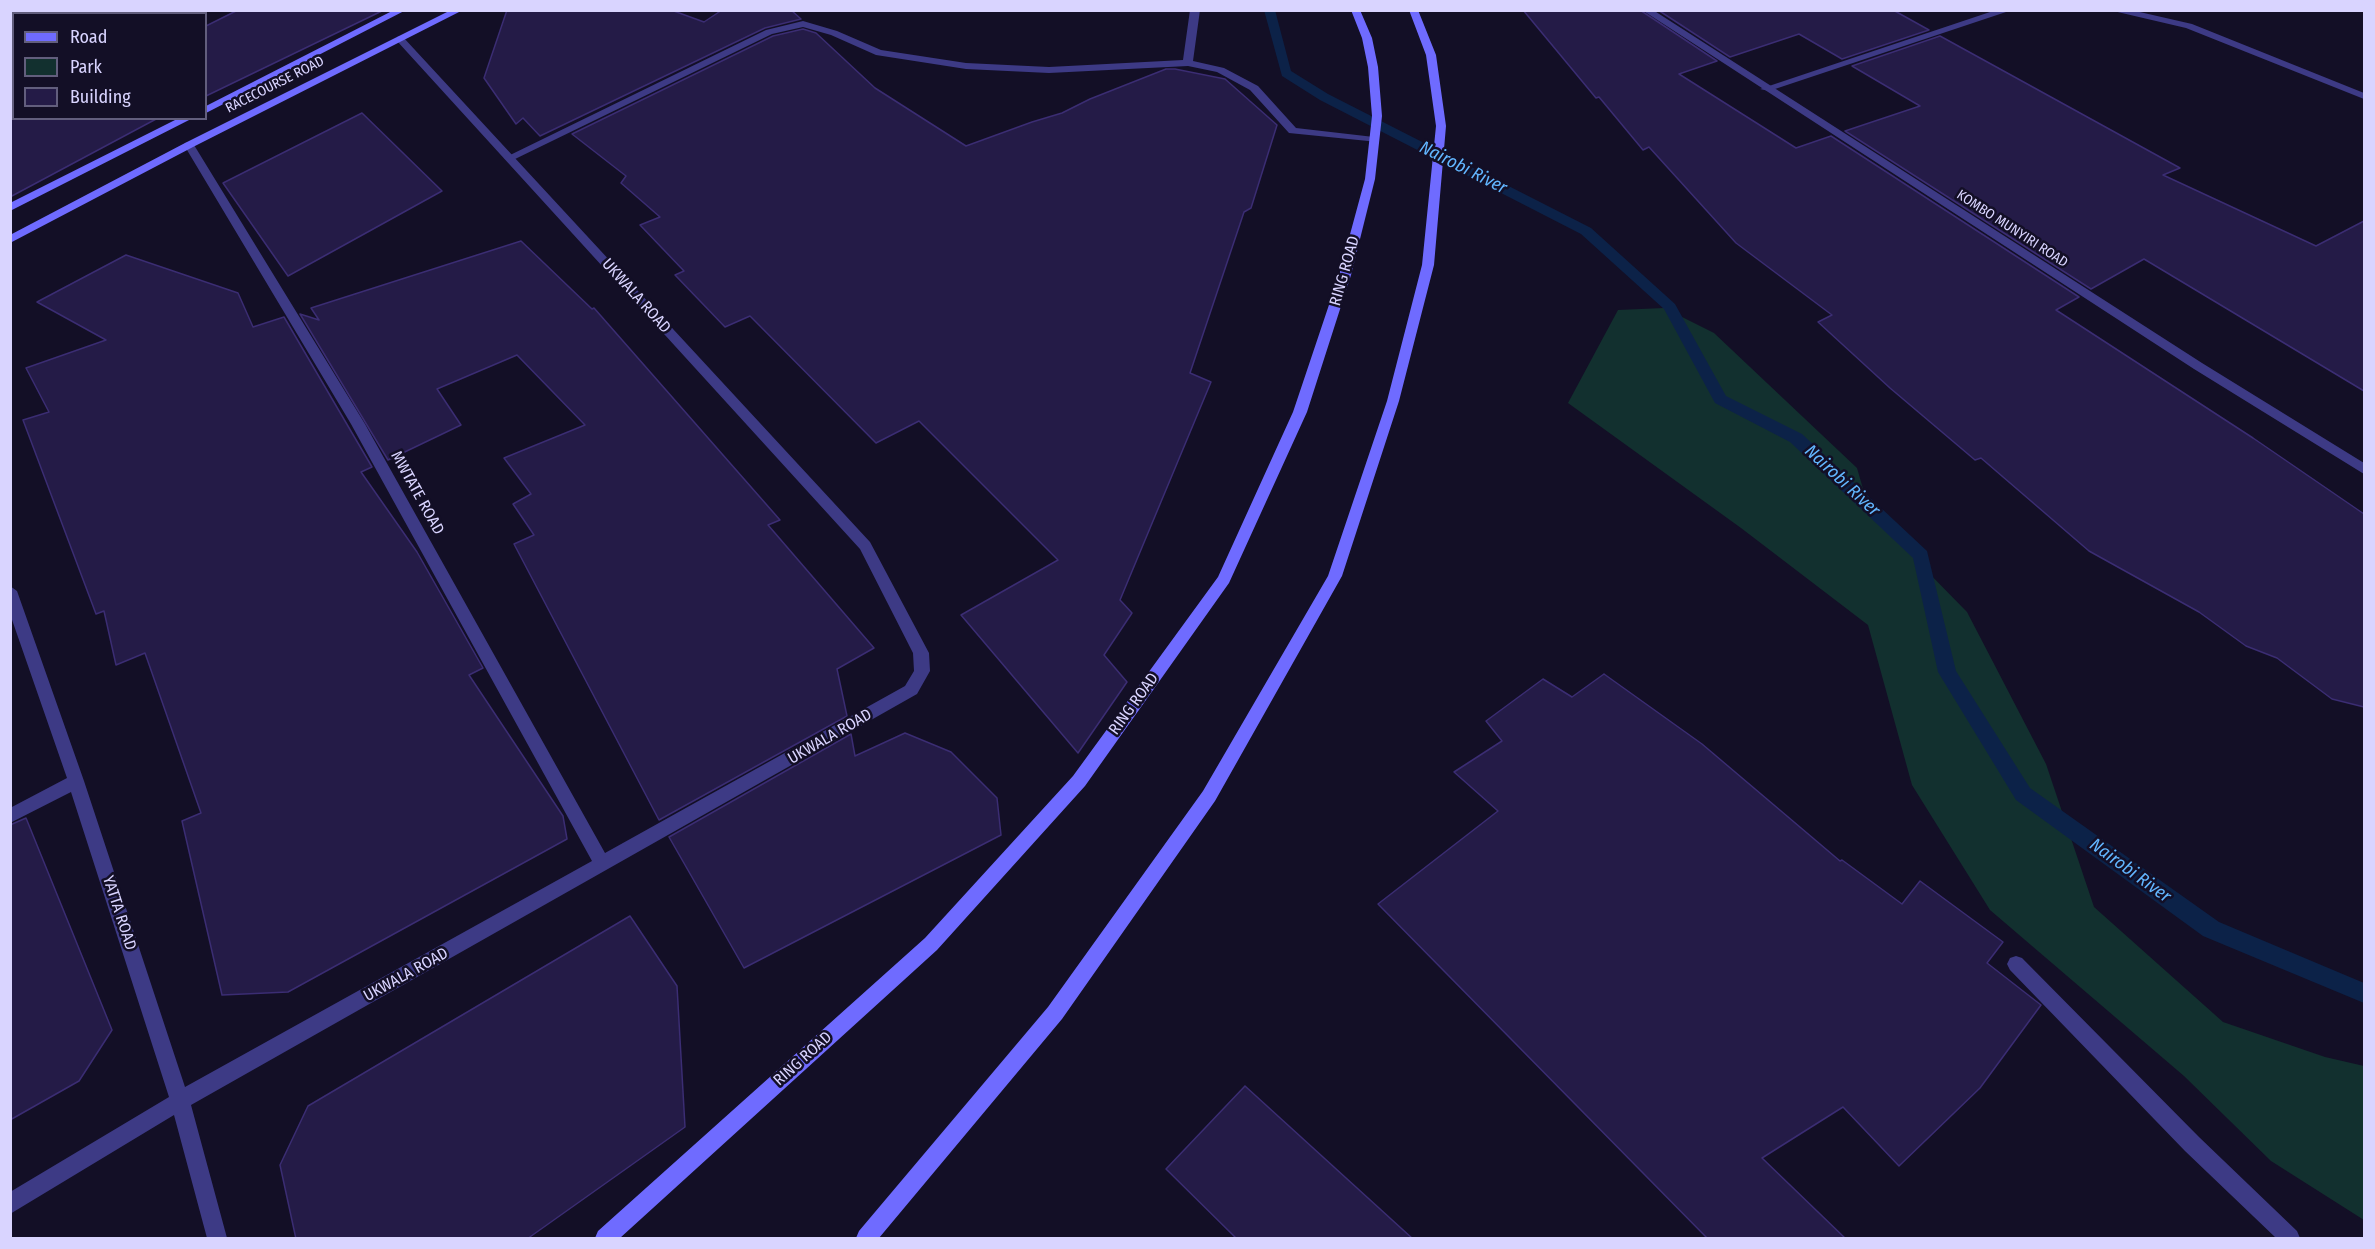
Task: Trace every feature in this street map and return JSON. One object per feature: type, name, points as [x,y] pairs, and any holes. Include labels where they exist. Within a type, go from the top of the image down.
[{"type":"main road","name":"RACECOURSE ROAD","points":[[207,109],[402,10]]},
{"type":"main road","name":"RACECOURSE ROAD","points":[[10,240],[189,145],[459,10]]},
{"type":"main road","name":"RING ROAD","points":[[605,1239],[931,944],[1079,781],[1224,579],[1300,412],[1345,275],[1370,178],[1377,116],[1373,67],[1367,38],[1355,10]]},
{"type":"main road","points":[[866,1239],[1055,1013],[1196,815],[1335,576],[1393,401],[1428,265],[1441,126],[1431,55],[1413,10]]},
{"type":"main road","points":[[10,208],[184,120]]},
{"type":"street","points":[[1188,63],[1195,10]]},
{"type":"street","name":"KOMBO MUNYIRI ROAD","points":[[1646,10],[1765,89],[2364,469]]},
{"type":"street","points":[[1765,89],[1965,22],[2008,10]]},
{"type":"street","points":[[2113,10],[2189,26],[2364,96]]},
{"type":"street","points":[[509,158],[769,32],[803,24],[834,33],[879,53],[966,66],[1049,70],[1188,63],[1220,70],[1254,88],[1293,131],[1375,139]]},
{"type":"street","name":"UKWALA ROAD","points":[[10,1204],[180,1101],[911,690],[922,671],[921,653],[865,546],[400,39]]},
{"type":"street","name":"MWTATE ROAD","points":[[189,145],[358,424],[603,865]]},
{"type":"street","name":"YATTA ROAD","points":[[10,591],[76,781],[180,1101],[217,1239]]},
{"type":"street","points":[[10,816],[76,781]]},
{"type":"street","points":[[2016,964],[2192,1144],[2290,1239]]},
{"type":"green space","points":[[1664,308],[1714,333],[1857,468],[1870,513],[1967,612],[2046,764],[2094,907],[2223,1022],[2325,1057],[2364,1066],[2364,1220],[2271,1161],[2184,1076],[1990,910],[1912,785],[1868,625],[1741,528],[1568,403],[1618,310]]},
{"type":"building","points":[[238,10],[384,10],[207,96],[207,26]]},
{"type":"building","points":[[507,10],[671,10],[704,22],[722,10],[791,10],[801,19],[765,28],[540,136],[523,118],[516,124],[484,78]]},
{"type":"building","points":[[1523,10],[1640,10],[1717,61],[1679,74],[1796,148],[1831,136],[2079,297],[2056,310],[2253,438],[2364,514],[2364,707],[2332,699],[2277,658],[2246,646],[2199,612],[2089,551],[1981,458],[1975,460],[1890,388],[1818,322],[1832,315],[1736,243],[1649,147],[1643,150],[1599,97],[1596,98]]},
{"type":"building","points":[[1658,10],[1893,10],[1929,30],[1842,59],[1799,34],[1730,57]]},
{"type":"building","points":[[803,29],[816,33],[875,88],[966,146],[1062,113],[1090,99],[1166,69],[1225,79],[1277,125],[1251,208],[1244,212],[1190,373],[1211,382],[1120,600],[1132,613],[1104,655],[1127,682],[1078,753],[961,615],[1058,560],[919,421],[876,443],[750,316],[725,327],[675,275],[684,271],[640,225],[660,217],[621,183],[626,176],[572,134],[773,36]]},
{"type":"building","points":[[1940,36],[2180,168],[2163,175],[2316,246],[2364,221],[2364,391],[2144,259],[2091,289],[1845,131],[1920,106],[1852,66]]},
{"type":"building","points":[[362,113],[442,191],[288,276],[223,183]]},
{"type":"building","points":[[10,118],[12,120],[154,120],[10,197]]},
{"type":"building","points":[[521,241],[592,309],[594,308],[780,520],[768,525],[874,648],[837,669],[847,716],[659,820],[514,544],[534,535],[513,504],[531,494],[504,458],[585,425],[517,355],[437,389],[461,425],[388,460],[300,314],[319,320],[311,308]]},
{"type":"building","points":[[126,255],[238,293],[253,327],[284,317],[372,467],[361,472],[417,552],[483,668],[469,675],[563,816],[567,839],[288,992],[222,995],[182,821],[201,813],[145,653],[116,665],[104,611],[96,614],[23,420],[49,412],[26,368],[106,340],[37,302]]},
{"type":"building","points":[[1604,674],[1702,744],[1840,861],[1842,860],[1902,904],[1920,881],[2003,942],[1987,963],[2041,1005],[1980,1088],[1899,1166],[1843,1107],[1762,1158],[1846,1239],[1708,1239],[1378,904],[1498,811],[1454,772],[1502,741],[1486,721],[1543,679],[1572,697]]},
{"type":"building","points":[[905,733],[951,752],[997,798],[1001,835],[744,968],[669,837],[851,734],[855,756]]},
{"type":"building","points":[[26,818],[112,1030],[79,1081],[10,1120],[10,825]]},
{"type":"building","points":[[630,916],[677,986],[685,1127],[527,1239],[296,1239],[280,1165],[308,1106]]},
{"type":"building","points":[[1245,1086],[1413,1239],[1237,1239],[1166,1169]]},
{"type":"waterway","name":"Nairobi River","points":[[1269,10],[1286,73],[1324,97],[1586,231],[1670,307],[1720,399],[1796,438],[1921,555],[1947,672],[2023,794],[2211,929],[2364,993]]}]
